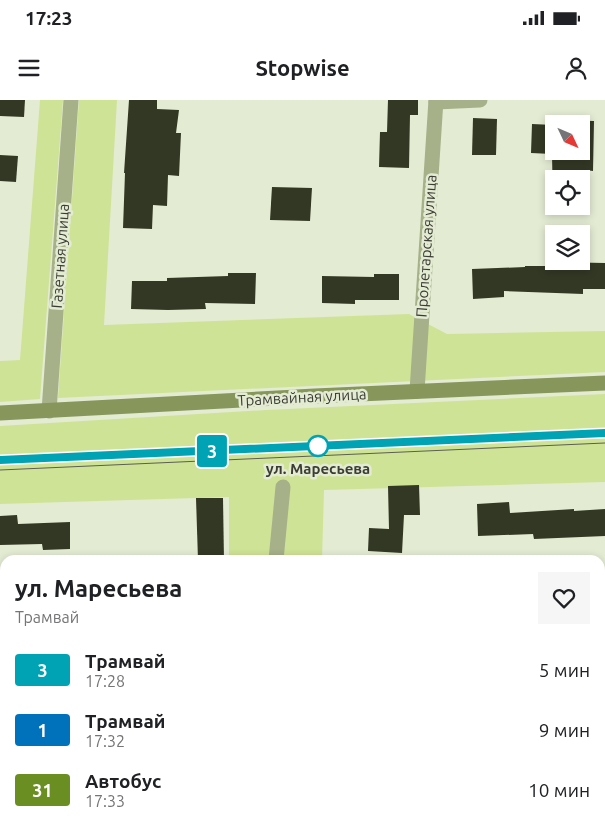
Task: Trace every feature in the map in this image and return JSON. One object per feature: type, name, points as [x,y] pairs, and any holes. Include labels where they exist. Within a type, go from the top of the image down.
[{"type":"main road","name":"Трамвайная улица","points":[[0,413],[605,383]]},
{"type":"street","name":"Газетная улица","points":[[48,411],[71,100]]},
{"type":"street","points":[[436,101],[480,100]]},
{"type":"street","name":"Пролетарская улица","points":[[417,392],[436,101]]},
{"type":"street","points":[[276,555],[282,487]]},
{"type":"green space","points":[[40,100],[63,100],[40,399],[0,402],[0,361],[20,360]]},
{"type":"green space","points":[[79,100],[117,100],[104,325],[409,314],[447,334],[605,331],[605,372],[58,398]]},
{"type":"green space","points":[[605,394],[605,482],[324,490],[322,555],[229,555],[229,497],[0,504],[0,426],[266,410]]},
{"type":"building","points":[[0,100],[25,100],[24,117],[0,116]]},
{"type":"building","points":[[129,100],[157,100],[157,109],[179,110],[176,133],[181,133],[179,176],[168,175],[167,206],[153,205],[152,229],[123,228],[124,173]]},
{"type":"building","points":[[388,100],[418,100],[418,115],[410,115],[409,168],[379,167],[380,132],[387,132]]},
{"type":"building","points":[[473,118],[497,119],[496,155],[472,155]]},
{"type":"building","points":[[590,121],[594,121],[593,171],[552,170],[552,160],[590,160]]},
{"type":"building","points":[[532,124],[545,125],[545,154],[531,153]]},
{"type":"building","points":[[0,155],[18,156],[16,182],[0,181]]},
{"type":"building","points":[[272,187],[312,188],[310,221],[270,220]]},
{"type":"building","points":[[590,263],[605,263],[605,289],[583,289],[583,294],[504,291],[504,297],[473,299],[472,269],[545,266],[545,270],[590,270]]},
{"type":"building","points":[[228,273],[256,273],[255,304],[205,303],[206,309],[131,309],[132,281],[167,281],[167,278],[228,276]]},
{"type":"building","points":[[374,274],[399,274],[399,300],[355,300],[355,304],[322,303],[322,276],[374,277]]},
{"type":"building","points":[[419,485],[420,515],[404,515],[402,553],[368,551],[369,528],[389,529],[388,486]]},
{"type":"building","points":[[196,498],[223,498],[224,555],[198,555]]},
{"type":"building","points":[[509,502],[510,513],[605,509],[605,536],[534,539],[533,534],[478,536],[477,504]]},
{"type":"building","points":[[17,515],[18,524],[70,522],[70,549],[43,550],[42,544],[0,545],[0,516]]},
{"type":"tram line","points":[[0,460],[605,433]]},
{"type":"tram line","name":"3","points":[[0,460],[605,433]]},
{"type":"tram line","points":[[0,470],[605,443]]},
{"type":"place","name":"ул. Маресьева","points":[[318,446]]}]
